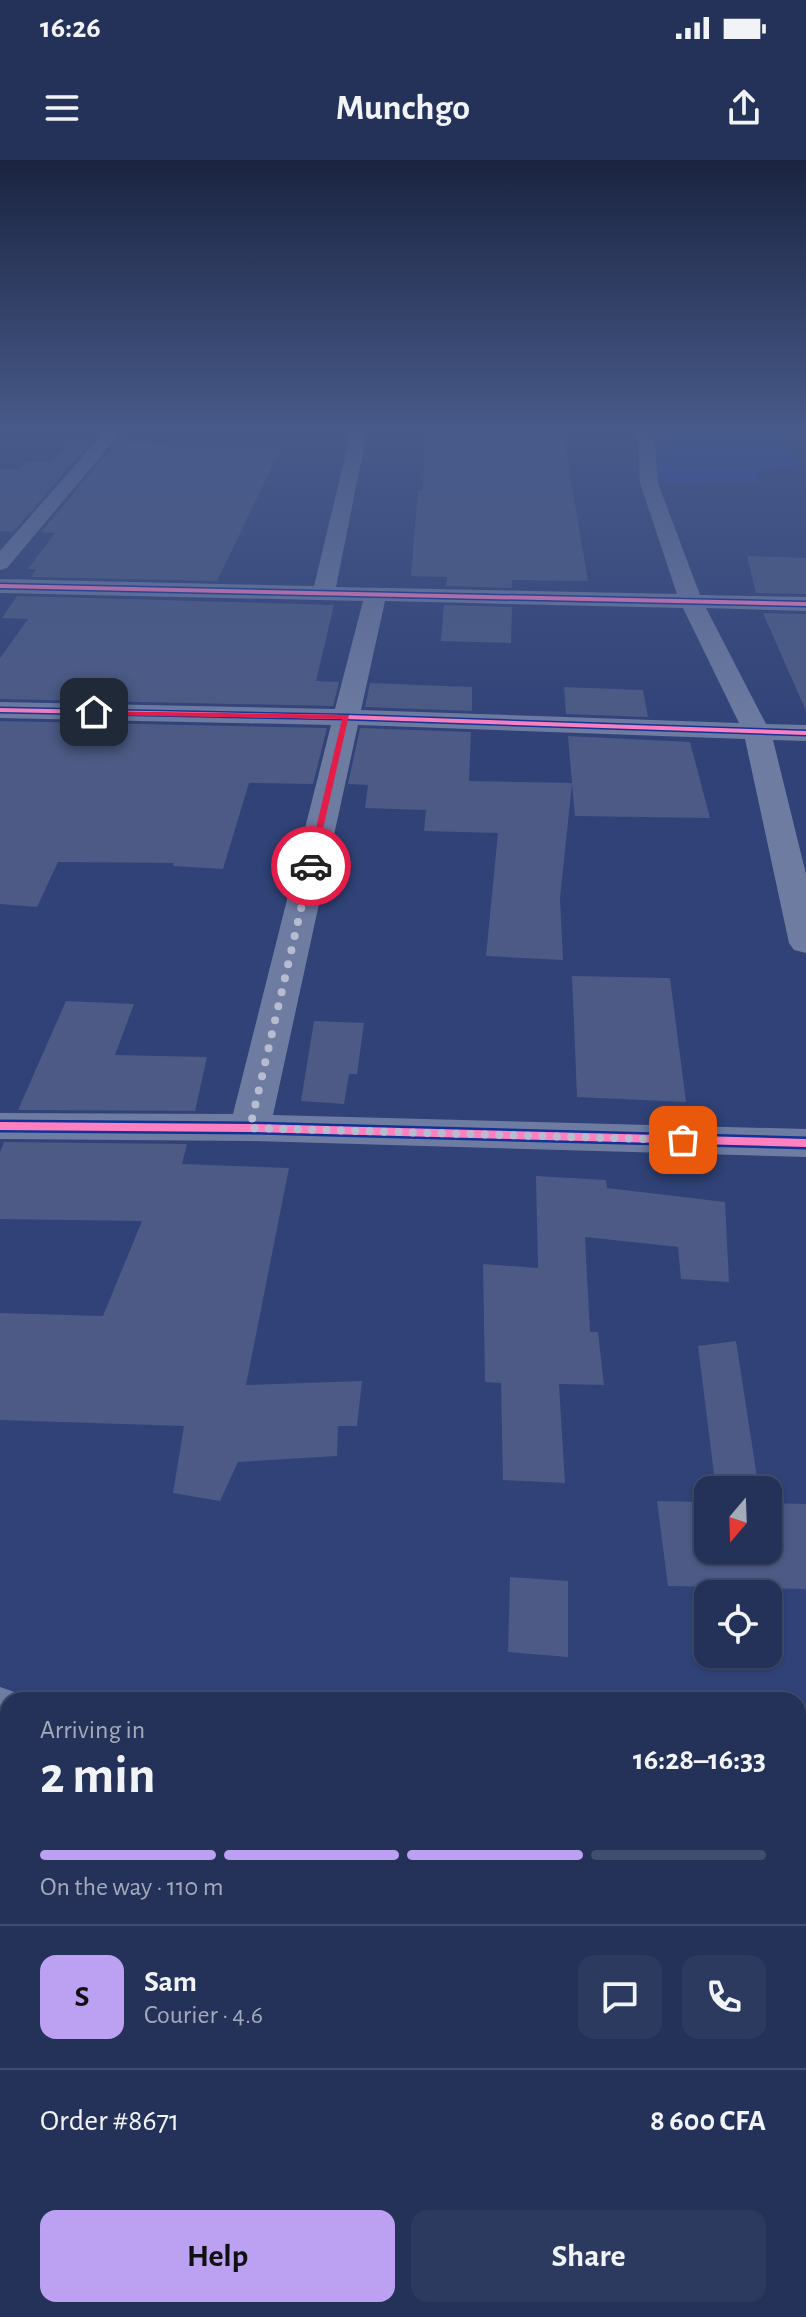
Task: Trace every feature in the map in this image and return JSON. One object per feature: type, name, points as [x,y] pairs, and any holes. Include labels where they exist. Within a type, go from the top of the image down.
[{"type":"street","points":[[0,564],[27,533]]},
{"type":"street","points":[[324,593],[337,533]]},
{"type":"street","points":[[667,533],[691,602],[757,731],[806,943]]},
{"type":"street","points":[[0,586],[806,604]]},
{"type":"street","points":[[250,1128],[375,596]]},
{"type":"street","points":[[0,710],[346,717],[806,733]]},
{"type":"street","points":[[0,1126],[250,1128],[806,1143]]},
{"type":"building","points":[[50,533],[240,533],[217,581],[31,577],[36,569],[28,569],[55,533]]},
{"type":"building","points":[[415,533],[580,533],[588,581],[512,580],[512,588],[446,586],[447,577],[411,576]]},
{"type":"building","points":[[747,556],[806,558],[806,594],[756,593]]},
{"type":"building","points":[[17,596],[334,605],[316,681],[339,682],[333,706],[0,699],[0,658],[28,619],[2,618]]},
{"type":"building","points":[[444,605],[512,607],[511,643],[441,641]]},
{"type":"building","points":[[763,613],[806,614],[806,711]]},
{"type":"building","points":[[370,683],[472,687],[472,711],[365,707]]},
{"type":"building","points":[[564,687],[643,690],[648,717],[566,714]]},
{"type":"building","points":[[0,721],[327,728],[313,784],[249,783],[223,869],[173,866],[174,863],[58,862],[37,907],[0,904]]},
{"type":"building","points":[[360,728],[471,732],[469,781],[572,783],[568,736],[690,742],[710,818],[575,816],[572,784],[560,898],[563,960],[486,956],[498,833],[424,831],[426,810],[365,808],[368,785],[348,784]]},
{"type":"building","points":[[572,976],[670,978],[686,1102],[577,1097]]},
{"type":"building","points":[[66,1001],[134,1004],[115,1055],[207,1057],[195,1111],[18,1110]]},
{"type":"building","points":[[314,1021],[364,1023],[357,1074],[349,1074],[344,1104],[301,1101]]},
{"type":"building","points":[[4,1142],[187,1144],[182,1164],[289,1168],[246,1385],[362,1381],[357,1426],[338,1426],[337,1456],[238,1462],[220,1501],[173,1493],[184,1426],[0,1420],[0,1313],[103,1316],[142,1221],[0,1219],[0,1152]]},
{"type":"building","points":[[536,1176],[606,1180],[607,1188],[725,1202],[729,1282],[681,1279],[678,1247],[585,1237],[590,1332],[598,1332],[604,1385],[559,1384],[565,1483],[503,1480],[501,1383],[485,1382],[483,1264],[538,1268]]},
{"type":"building","points":[[736,1341],[757,1476],[714,1476],[698,1346]]},
{"type":"building","points":[[657,1501],[694,1502],[694,1564],[782,1564],[782,1503],[806,1504],[806,1589],[782,1588],[782,1580],[694,1580],[694,1587],[668,1586]]},
{"type":"building","points":[[510,1577],[568,1581],[568,1657],[508,1652]]},
{"type":"cycle path","points":[[0,586],[806,604]]},
{"type":"cycle path","points":[[0,710],[346,717],[806,733]]},
{"type":"cycle path","points":[[0,1126],[250,1128],[806,1143]]},
{"type":"way so far","points":[[311,866],[250,1128],[683,1140]]},
{"type":"route","points":[[94,712],[346,717],[311,866]]}]
